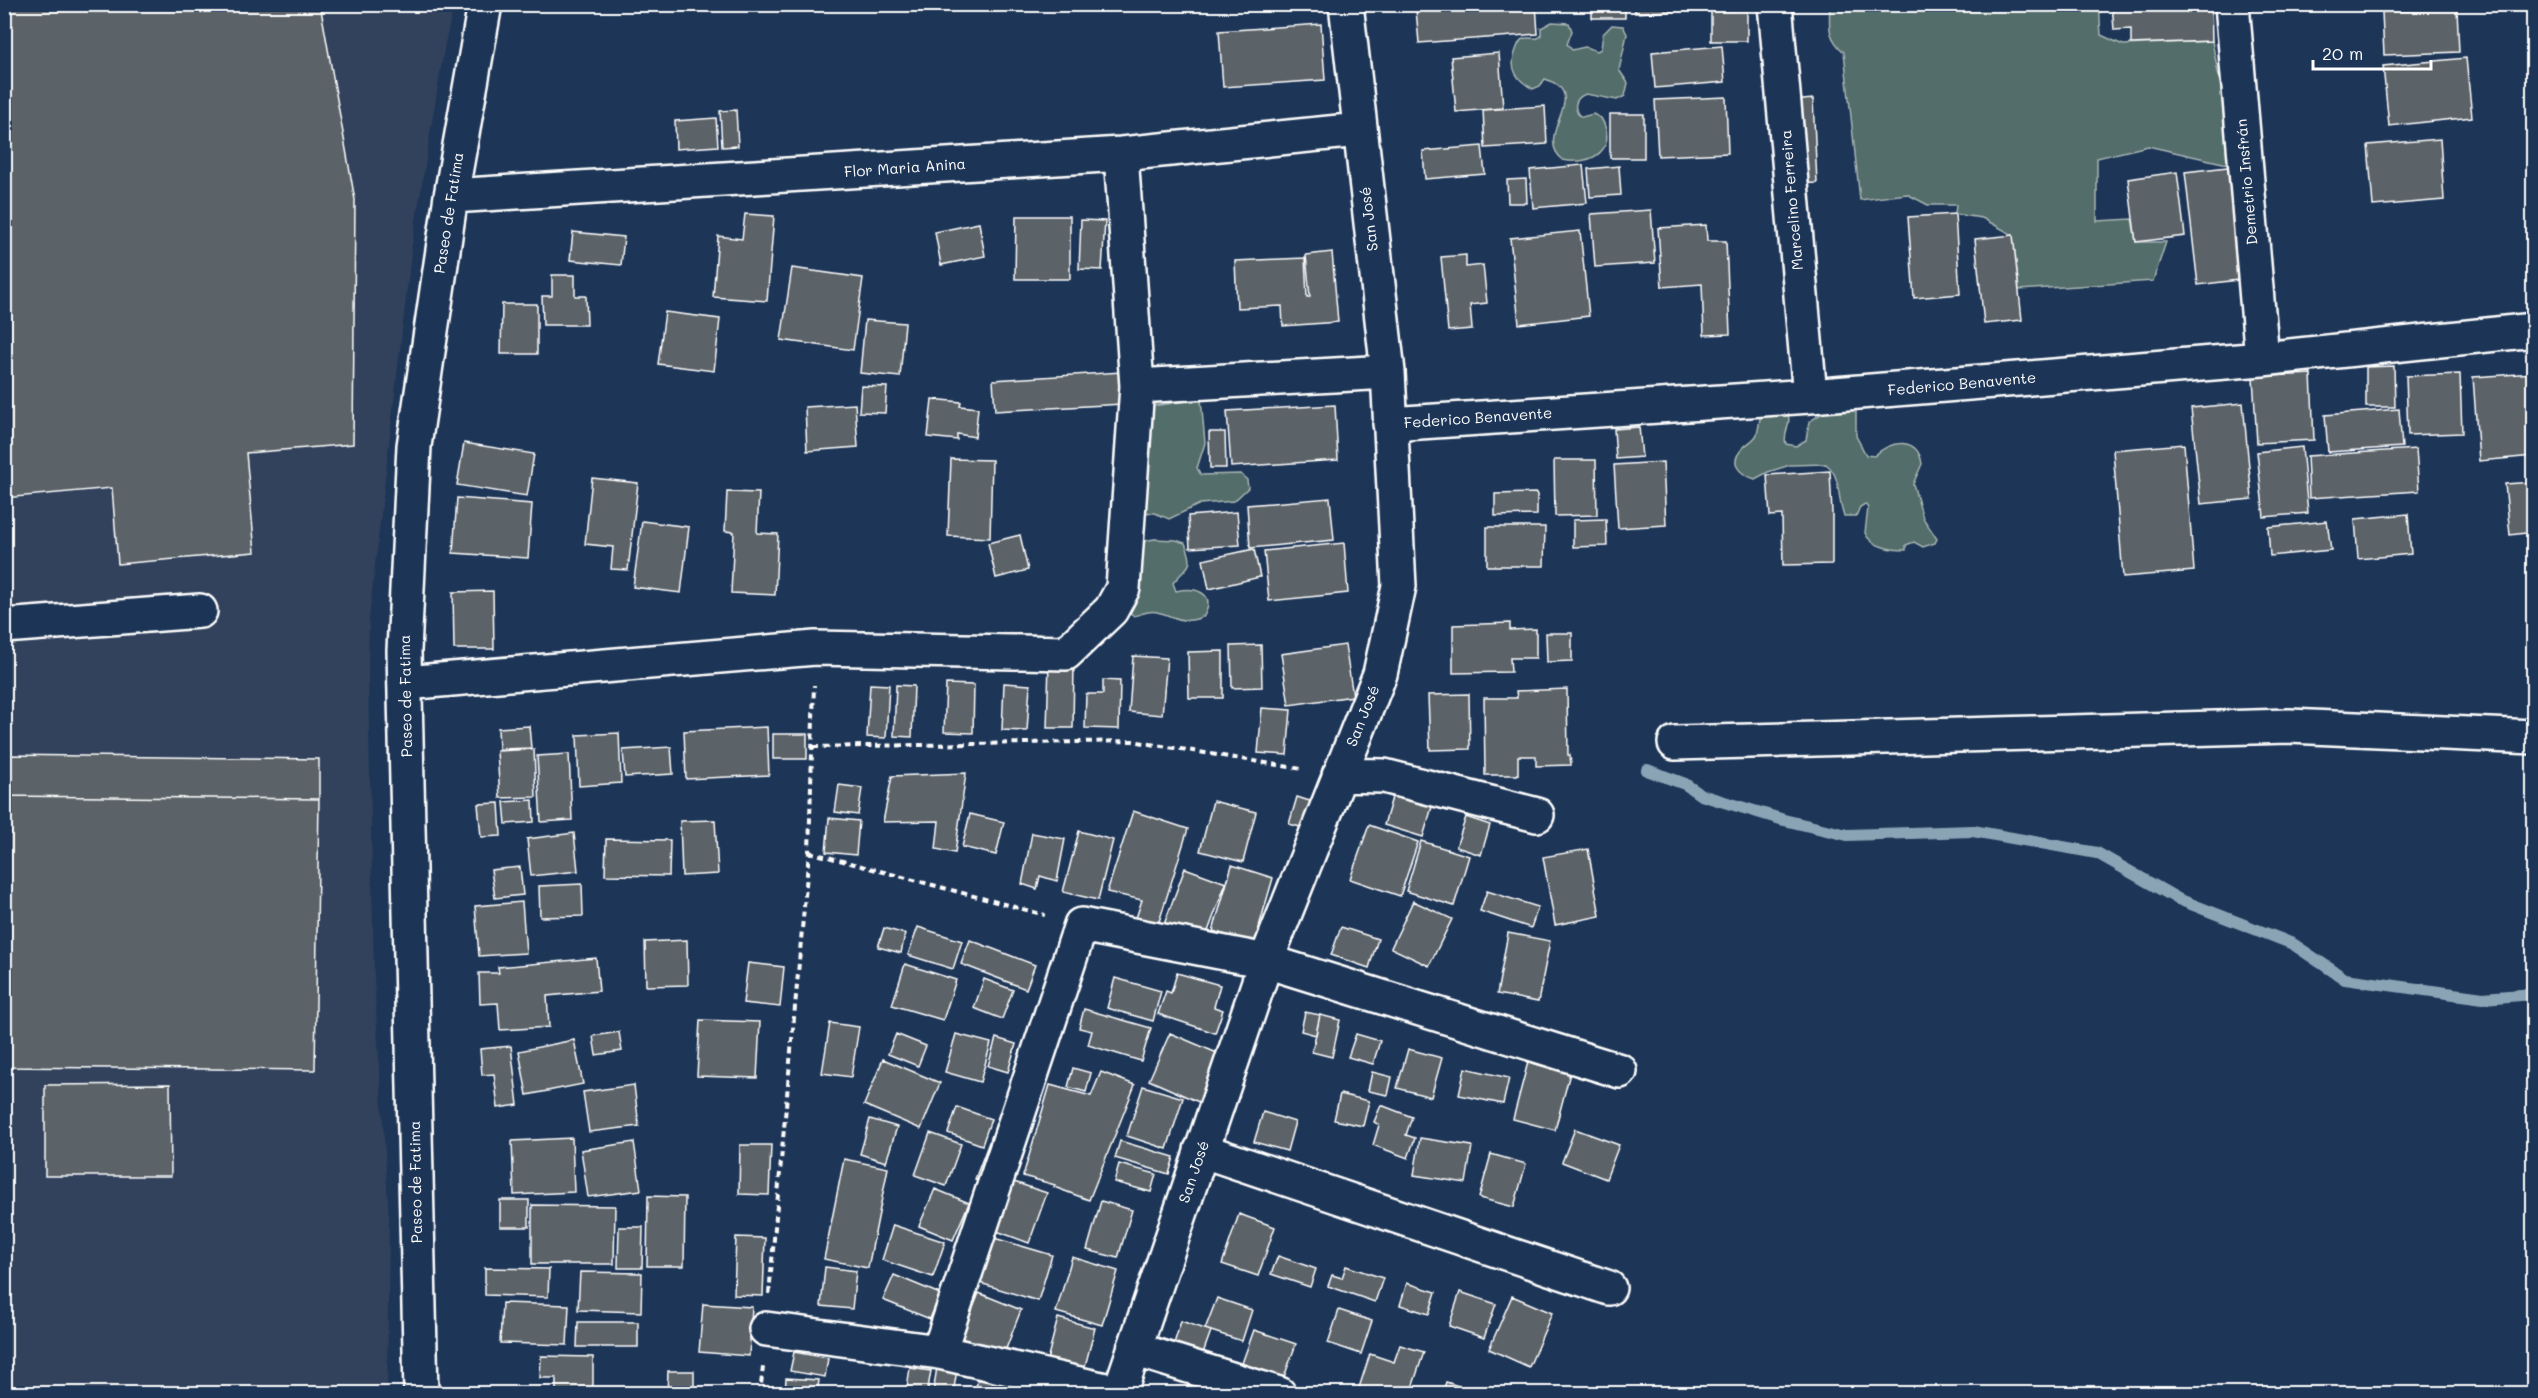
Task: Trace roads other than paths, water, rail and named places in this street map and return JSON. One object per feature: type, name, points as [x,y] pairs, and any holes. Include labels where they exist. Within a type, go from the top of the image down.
[{"type":"street","name":"Paseo de Fatima","points":[[421,1394],[404,651],[414,446],[451,196],[485,4]]},
{"type":"street","name":"San José","points":[[1119,1393],[1266,961],[1380,674],[1399,586],[1388,372],[1346,4]]},
{"type":"street","name":"Marcelino Ferreira","points":[[1775,4],[1809,396]]},
{"type":"street","name":"Demetrio Insfrán","points":[[2232,4],[2262,359]]},
{"type":"street","name":"Flor Maria Anina","points":[[451,196],[1121,154],[1359,130]]},
{"type":"street","points":[[405,683],[815,648],[1066,653],[1111,609],[1123,588],[1137,386],[1121,154]]},
{"type":"street","name":"Federico Benavente","points":[[1390,424],[1809,396],[2262,359],[2534,330]]},
{"type":"street","points":[[1137,386],[1388,372]]},
{"type":"street","points":[[4,626],[200,611]]},
{"type":"street","points":[[1675,743],[2289,726],[2534,737]]},
{"type":"street","points":[[1339,776],[1384,776],[1537,815]]},
{"type":"street","points":[[939,1352],[1081,925],[1266,961],[1620,1071]]},
{"type":"street","points":[[1201,1150],[1609,1288]]},
{"type":"street","points":[[766,1329],[939,1352],[1119,1393]]},
{"type":"street","points":[[1134,1349],[1279,1394]]},
{"type":"waterway","points":[[1647,770],[1685,784],[1701,795],[1784,820],[1847,835],[1973,831],[2097,853],[2178,899],[2293,944],[2345,979],[2483,998],[2534,994]]}]
